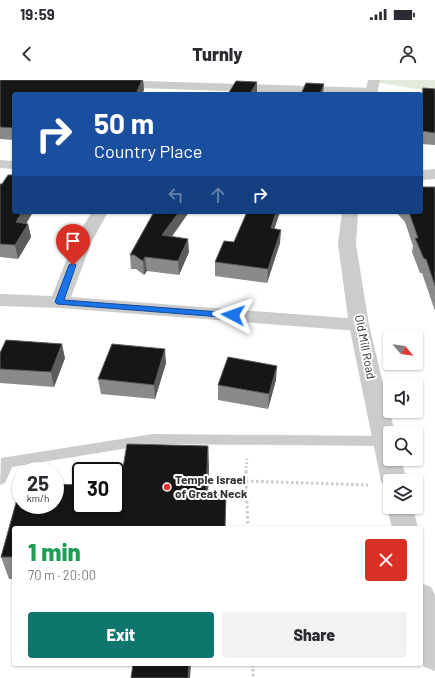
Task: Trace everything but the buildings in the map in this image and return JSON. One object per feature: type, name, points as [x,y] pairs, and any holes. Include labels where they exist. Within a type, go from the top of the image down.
[{"type":"street","points":[[102,83],[186,90],[372,89]]},
{"type":"street","points":[[0,164],[12,165]]},
{"type":"street","points":[[423,175],[435,174]]},
{"type":"street","points":[[59,302],[80,247],[99,214]]},
{"type":"street","name":"Old Mill Road","points":[[350,214],[347,244],[359,325],[383,436]]},
{"type":"street","points":[[0,300],[59,302],[359,325]]},
{"type":"street","points":[[402,514],[405,526]]},
{"type":"street","points":[[423,605],[435,656]]},
{"type":"lane","points":[[0,479],[6,462],[153,439],[383,441]]},
{"type":"path","points":[[248,451],[246,481],[248,526]]},
{"type":"path","points":[[246,481],[370,485]]},
{"type":"path","points":[[253,666],[253,678]]},
{"type":"green space","points":[[374,80],[435,80],[435,92],[374,82]]},
{"type":"place","name":"Temple Israel of Great Neck","points":[[167,487]]},
{"type":"route","points":[[73,265],[59,302],[233,315]]}]
